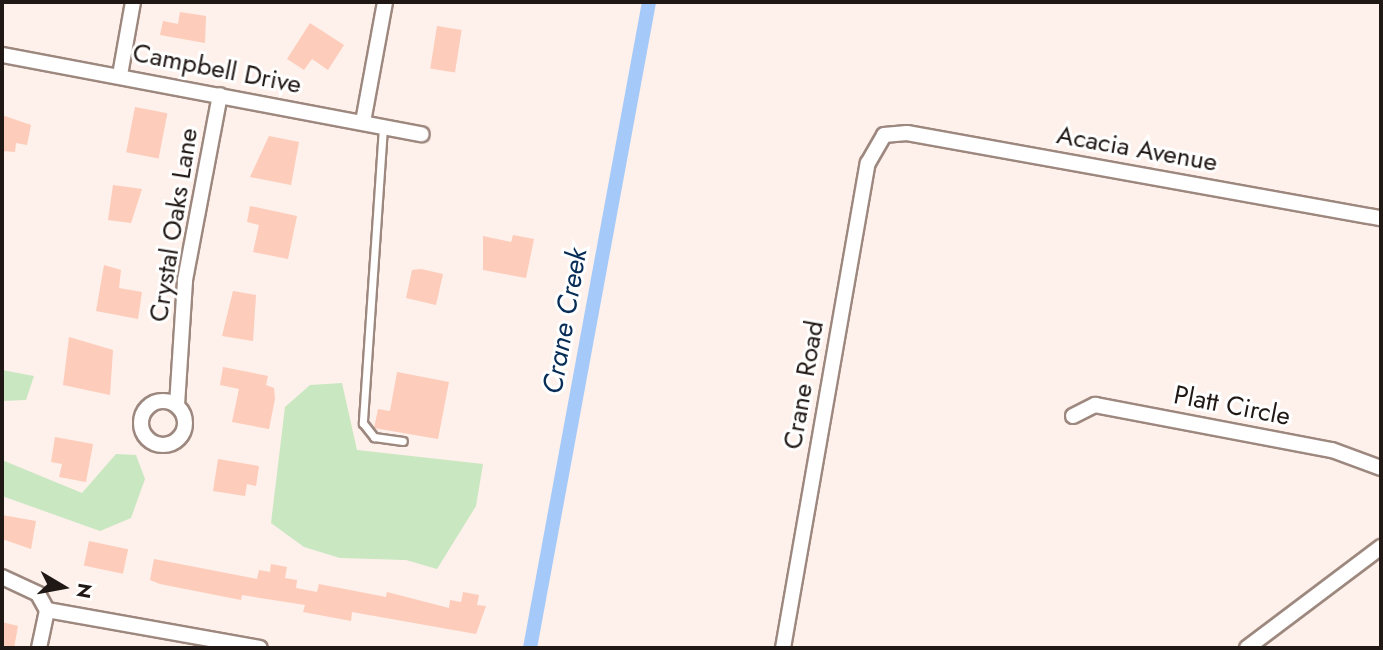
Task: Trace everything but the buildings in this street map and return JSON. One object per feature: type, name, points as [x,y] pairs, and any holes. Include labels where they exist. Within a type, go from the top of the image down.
[{"type":"street","points":[[120,75],[133,2]]},
{"type":"street","points":[[363,122],[384,2]]},
{"type":"street","name":"Campbell Drive","points":[[2,55],[120,75],[422,134]]},
{"type":"street","name":"Crystal Oaks Lane","points":[[177,405],[185,280],[220,95]]},
{"type":"street","name":"Acacia Avenue","points":[[884,135],[907,134],[1381,218]]},
{"type":"street","name":"Crane Road","points":[[783,648],[867,163],[884,135]]},
{"type":"street","name":"Platt Circle","points":[[1073,416],[1095,405],[1332,450],[1381,468]]},
{"type":"street","points":[[1247,648],[1381,547]]},
{"type":"street","points":[[2,577],[38,594],[47,610],[39,648]]},
{"type":"street","points":[[47,610],[260,648]]},
{"type":"lane","points":[[383,126],[363,423],[365,432],[374,437],[403,441]]},
{"type":"green space","points":[[2,370],[34,376],[26,400],[2,401]]},
{"type":"green space","points":[[342,383],[357,450],[483,464],[476,506],[437,569],[406,560],[340,558],[304,547],[271,523],[285,407],[310,385]]},
{"type":"green space","points":[[116,454],[136,455],[145,479],[131,518],[100,531],[2,496],[2,460],[82,493]]},
{"type":"waterway","name":"Crane Creek","points":[[530,648],[649,2]]}]
